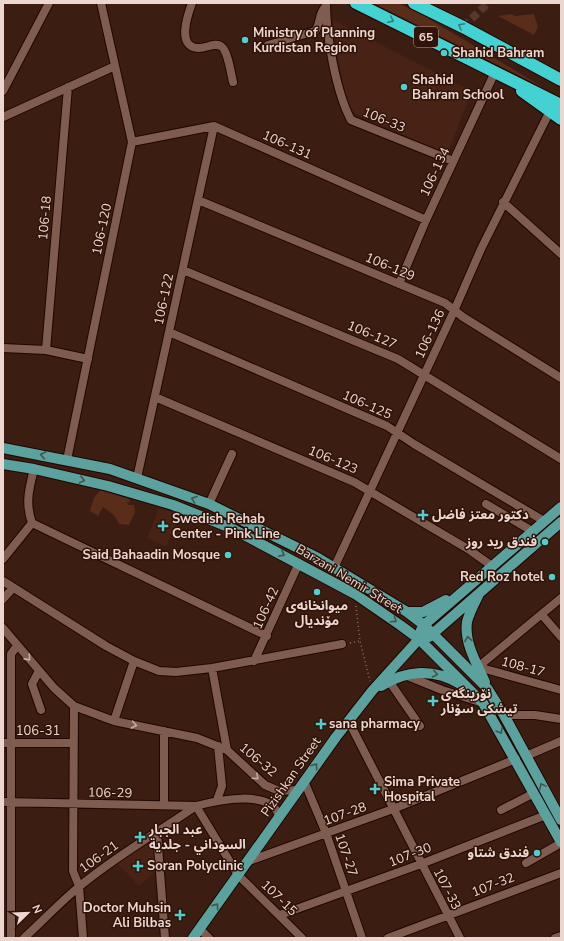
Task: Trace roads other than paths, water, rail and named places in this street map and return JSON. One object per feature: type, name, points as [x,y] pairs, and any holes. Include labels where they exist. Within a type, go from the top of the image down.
[{"type":"highway","name":"65","points":[[356,3],[561,105]]},
{"type":"highway","name":"65","points":[[414,3],[495,44],[561,80]]},
{"type":"highway","name":"65","points":[[495,44],[561,88]]},
{"type":"highway","name":"65","points":[[495,72],[561,119]]},
{"type":"main road","name":"Barzani Nemir Street","points":[[3,448],[110,469],[209,504],[276,536],[334,568],[407,612],[434,634],[487,688],[504,715],[554,811],[561,842]]},
{"type":"main road","name":"Barzani Nemir Street","points":[[3,464],[34,469],[108,486],[173,505],[231,528],[299,563],[354,594],[419,639],[473,692],[483,703],[534,793],[554,811],[561,820]]},
{"type":"main road","name":"Pizishkan Street","points":[[419,639],[420,630],[424,625],[561,507]]},
{"type":"main road","name":"Pizishkan Street","points":[[193,938],[249,861],[297,790],[372,691],[419,639],[434,634],[479,591],[561,522]]},
{"type":"main road","points":[[479,591],[470,613],[467,632],[469,643],[487,688]]},
{"type":"main road","points":[[407,612],[423,612],[462,592]]},
{"type":"main road","points":[[372,691],[389,681],[404,675],[423,672],[442,675],[473,692]]},
{"type":"street","points":[[3,91],[49,3]]},
{"type":"street","name":"106-120","points":[[68,460],[132,142],[101,3]]},
{"type":"street","points":[[192,3],[186,21],[185,32],[187,40],[192,46],[198,48],[218,45],[222,46],[233,82]]},
{"type":"street","points":[[268,45],[315,31],[318,27],[320,12],[326,5]]},
{"type":"street","name":"106-33","points":[[326,5],[326,26],[343,105],[351,120],[453,161]]},
{"type":"street","points":[[3,117],[115,66]]},
{"type":"street","name":"106-134","points":[[399,284],[426,220],[495,72]]},
{"type":"street","name":"106-18","points":[[46,350],[68,87]]},
{"type":"street","name":"106-136","points":[[334,568],[504,202],[550,111]]},
{"type":"street","points":[[132,142],[214,126]]},
{"type":"street","name":"106-122","points":[[137,478],[214,126]]},
{"type":"street","name":"106-131","points":[[214,126],[426,220]]},
{"type":"street","name":"106-129","points":[[198,200],[445,303],[561,378]]},
{"type":"street","points":[[504,202],[561,254]]},
{"type":"street","name":"106-127","points":[[183,270],[390,356],[424,375],[561,459]]},
{"type":"street","name":"106-125","points":[[169,332],[398,432],[414,444],[544,521]]},
{"type":"street","points":[[3,348],[46,350],[88,359]]},
{"type":"street","name":"106-123","points":[[155,397],[354,482],[468,549],[492,566]]},
{"type":"street","points":[[209,504],[232,454]]},
{"type":"street","points":[[34,469],[29,491],[28,510],[32,523],[267,636]]},
{"type":"street","points":[[486,504],[532,532]]},
{"type":"street","points":[[3,559],[32,523]]},
{"type":"street","name":"106-42","points":[[254,661],[267,636],[299,563]]},
{"type":"street","points":[[3,581],[106,646],[134,661],[166,672],[212,668],[342,644]]},
{"type":"street","points":[[3,599],[13,588]]},
{"type":"street","points":[[478,667],[561,598]]},
{"type":"street","points":[[542,615],[561,637]]},
{"type":"street","points":[[3,628],[16,646],[74,706],[73,743],[75,804],[73,871],[79,886],[83,938]]},
{"type":"street","points":[[11,938],[7,802],[7,743],[11,654],[16,646]]},
{"type":"street","points":[[114,721],[134,661]]},
{"type":"street","name":"108-17","points":[[478,667],[561,690]]},
{"type":"street","points":[[212,668],[227,750]]},
{"type":"street","points":[[39,671],[32,684],[41,710]]},
{"type":"street","points":[[404,675],[442,690],[483,703]]},
{"type":"street","points":[[389,681],[420,726]]},
{"type":"street","name":"106-32","points":[[74,706],[114,721],[197,738],[227,750],[265,785],[279,791],[297,790]]},
{"type":"street","points":[[504,715],[535,715],[561,719]]},
{"type":"street","name":"107-33","points":[[349,722],[460,938]]},
{"type":"street","points":[[164,731],[164,805]]},
{"type":"street","points":[[526,756],[561,741]]},
{"type":"street","name":"106-31","points":[[7,743],[73,743]]},
{"type":"street","points":[[217,800],[222,786],[218,746]]},
{"type":"street","name":"107-28","points":[[249,861],[393,809],[516,759]]},
{"type":"street","name":"107-27","points":[[304,781],[326,833],[362,938]]},
{"type":"street","points":[[501,810],[534,793]]},
{"type":"street","name":"106-29","points":[[7,802],[196,806],[217,800],[239,798],[262,801],[274,807],[279,816]]},
{"type":"street","name":"106-21","points":[[24,938],[79,886],[121,854],[158,832],[196,806]]},
{"type":"street","name":"107-15","points":[[196,806],[238,875],[302,938]]},
{"type":"street","name":"107-30","points":[[280,915],[421,864],[554,811]]},
{"type":"street","points":[[158,832],[165,938]]},
{"type":"street","points":[[526,863],[561,842]]},
{"type":"street","name":"107-32","points":[[388,938],[561,873]]},
{"type":"street","points":[[200,929],[209,938]]},
{"type":"street","points":[[556,938],[561,936]]},
{"type":"tunnel","points":[[463,27],[488,3]]},
{"type":"place","name":"Ministry of Planning Kurdistan Region","points":[[245,40]]},
{"type":"place","name":"Shahid Bahram","points":[[444,53]]},
{"type":"place","name":"Shahid Bahram School","points":[[404,87]]},
{"type":"place","name":"دكتور معتز فاضل","points":[[423,515]]},
{"type":"place","name":"Swedish Rehab Center - Pink Line","points":[[163,526]]},
{"type":"place","name":"فندق ريد روز","points":[[545,542]]},
{"type":"place","name":"Said Bahaadin Mosque","points":[[228,555]]},
{"type":"place","name":"Red Roz hotel","points":[[552,577]]},
{"type":"place","name":"میوانخانەی مۆندیال","points":[[317,592]]},
{"type":"place","name":"نۆرینگەی تیشکی سۆنار","points":[[433,701]]},
{"type":"place","name":"sana pharmacy","points":[[321,724]]},
{"type":"place","name":"Sima Private Hospital","points":[[375,789]]},
{"type":"place","name":"عبد الجبار السوداني - جلدية","points":[[140,837]]},
{"type":"place","name":"فندق شتاو","points":[[537,853]]},
{"type":"place","name":"Soran Polyclinic","points":[[138,866]]},
{"type":"place","name":"Doctor Muhsin Ali Bilbas","points":[[180,915]]}]
